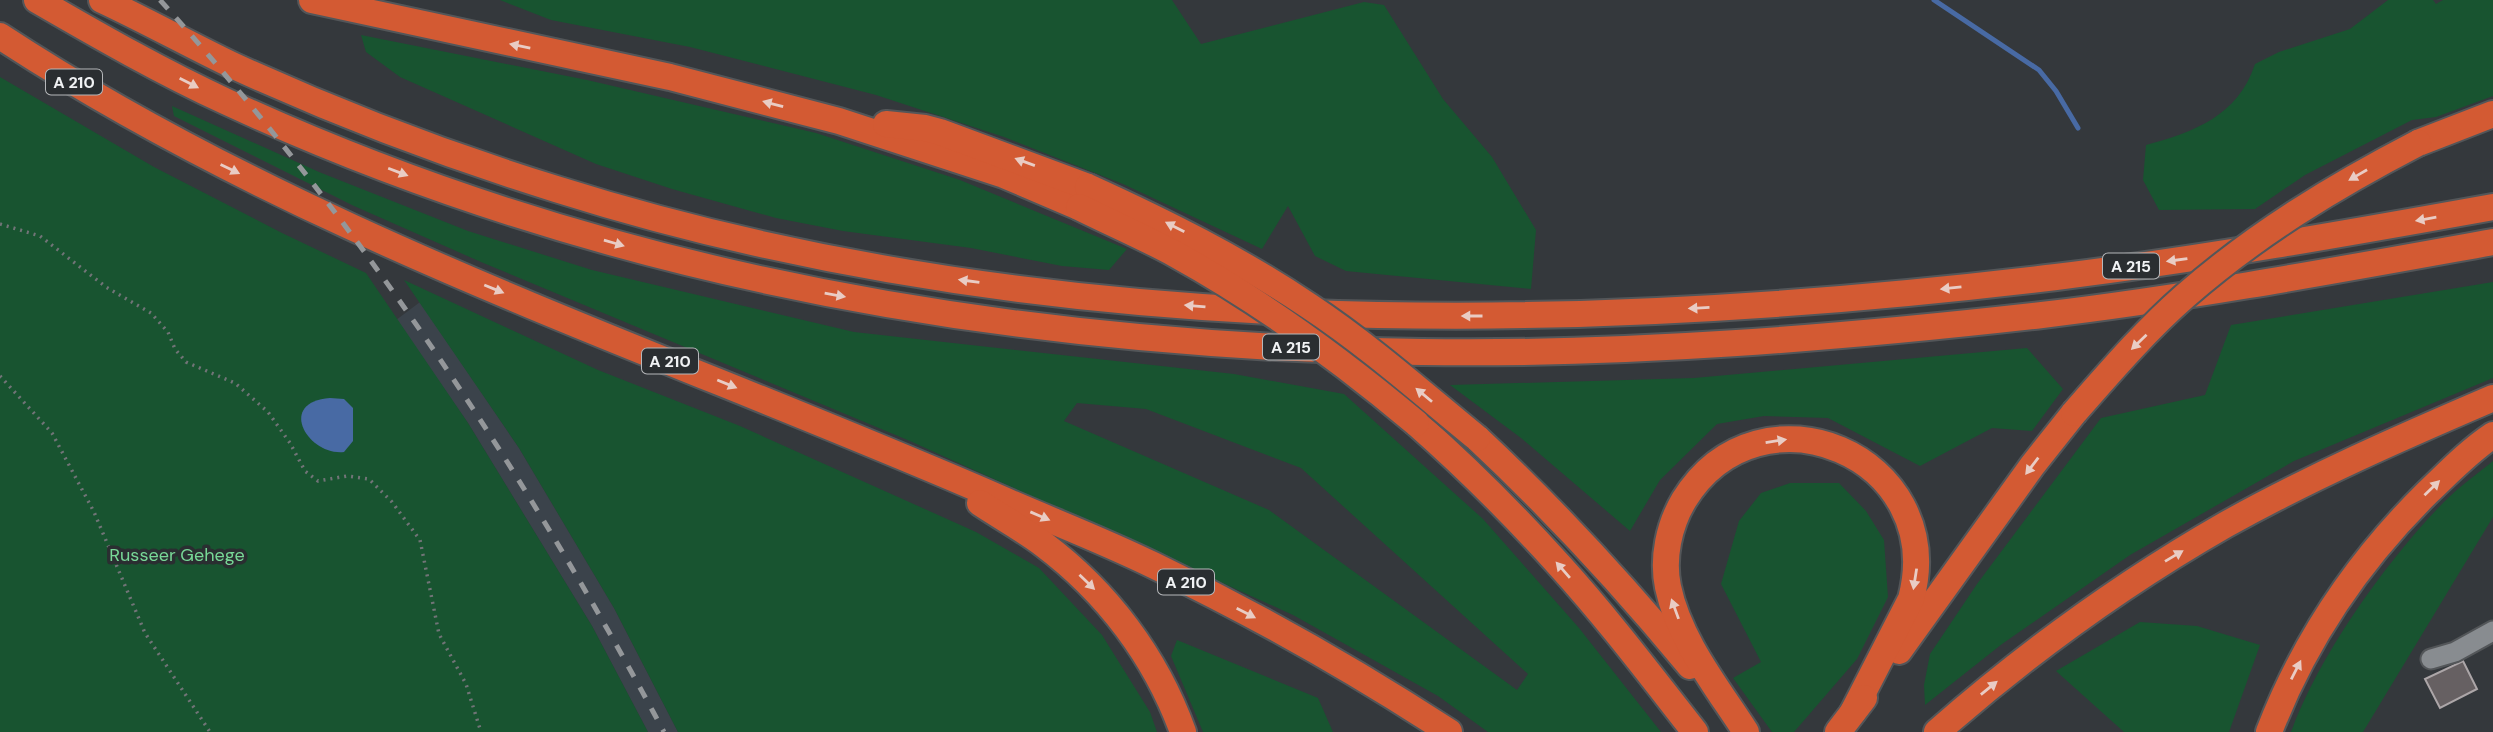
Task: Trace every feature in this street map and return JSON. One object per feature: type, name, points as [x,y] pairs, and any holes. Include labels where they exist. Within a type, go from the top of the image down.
[{"type":"highway","name":"A 215","points":[[37,0],[223,100],[344,152],[541,222],[755,279],[827,293],[1013,324],[1147,338],[1294,347],[1454,352],[1766,340],[2045,314],[2225,289],[2493,243]]},
{"type":"highway","name":"A 215","points":[[102,0],[231,64],[361,121],[561,191],[705,230],[822,257],[1019,289],[1139,302],[1216,308],[1435,316],[1555,315],[1767,304],[2071,275],[2327,237],[2493,207]]},
{"type":"highway","points":[[312,0],[670,77],[839,121],[925,128],[1084,197],[1174,227],[1250,268],[1302,301],[1374,354],[1477,438],[1627,593],[1745,732]]},
{"type":"highway","name":"A 210","points":[[0,36],[148,126],[282,195],[430,263],[910,459],[1151,564],[1288,635],[1362,677],[1449,732]]},
{"type":"highway","points":[[1846,722],[2074,412],[2125,355],[2184,298],[2221,266],[2312,202],[2418,143],[2493,114]]},
{"type":"highway","points":[[1084,197],[1263,308],[1335,358],[1416,423],[1512,514],[1560,566],[1695,732]]},
{"type":"highway","points":[[1937,732],[2029,655],[2174,555],[2281,496],[2493,398]]},
{"type":"highway","points":[[2269,732],[2297,667],[2324,620],[2369,556],[2413,507],[2493,435]]},
{"type":"highway","points":[[1745,732],[1696,654],[1675,611],[1667,585],[1665,561],[1678,511],[1703,476],[1717,463],[1735,453],[1782,439],[1826,444],[1848,452],[1870,466],[1902,503],[1916,541],[1916,579],[1911,599],[1846,722]]},
{"type":"highway","points":[[910,459],[1040,542],[1099,594],[1119,617],[1147,658],[1177,714],[1183,732]]},
{"type":"lane","points":[[2431,659],[2455,652],[2493,631]]},
{"type":"path","points":[[0,224],[40,236],[106,287],[151,313],[168,332],[175,349],[186,362],[235,383],[268,412],[290,443],[305,471],[318,481],[347,476],[369,479],[392,502],[420,540],[439,634],[466,684],[481,732]]},
{"type":"path","points":[[0,376],[52,433],[94,512],[145,633],[210,732]]},
{"type":"shaded area","points":[[420,302],[519,448],[614,608],[678,732],[648,732],[592,626],[468,423],[396,320]]},
{"type":"green space","points":[[500,0],[1172,0],[1201,44],[1364,2],[1384,5],[1443,99],[1492,157],[1536,230],[1531,289],[1346,271],[1315,256],[1288,206],[1262,249],[1123,184],[1004,137],[876,95],[690,47],[551,20]]},
{"type":"green space","points":[[2388,0],[2433,0],[2436,4],[2443,0],[2493,0],[2493,96],[2436,117],[2412,120],[2305,175],[2255,209],[2159,210],[2143,180],[2146,145],[2197,127],[2226,109],[2238,97],[2255,64],[2279,52],[2350,29]]},
{"type":"green space","points":[[361,35],[587,80],[816,133],[960,180],[1127,249],[1109,270],[1062,266],[971,248],[843,231],[776,218],[672,189],[596,164],[400,77],[366,52]]},
{"type":"green space","name":"Russeer Gehege","points":[[0,77],[154,167],[366,273],[468,423],[592,626],[648,732],[0,732]]},
{"type":"green space","points":[[172,106],[319,172],[468,231],[592,270],[854,332],[1234,374],[1344,394],[1483,519],[1579,628],[1661,732],[1488,732],[1438,696],[1293,615],[910,441],[481,262],[354,206],[174,116]],"holes":[[[1077,403],[1146,409],[1301,468],[1528,674],[1517,690],[1269,510],[1064,421]]]},
{"type":"green space","points":[[404,280],[598,370],[740,426],[976,532],[1039,568],[1102,635],[1150,712],[1157,732],[678,732],[614,608],[519,448]]},
{"type":"green space","points":[[2493,282],[2493,378],[2294,461],[2130,555],[2002,644],[1925,705],[1924,685],[1930,654],[1977,584],[2101,418],[2205,395],[2231,325]]},
{"type":"green space","points":[[2027,348],[2063,389],[2032,431],[1992,428],[1920,466],[1828,418],[1764,416],[1717,424],[1660,480],[1630,531],[1521,438],[1450,385],[1694,378]]},
{"type":"green space","points":[[2493,461],[2493,517],[2363,732],[2291,732],[2319,672],[2378,580],[2444,502]]},
{"type":"green space","points":[[1790,483],[1839,483],[1866,511],[1884,540],[1888,597],[1857,659],[1794,732],[1772,732],[1733,678],[1761,662],[1721,584],[1739,521],[1761,493]]},
{"type":"green space","points":[[2140,622],[2197,626],[2260,645],[2229,732],[2124,732],[2056,671]]},
{"type":"green space","points":[[1177,640],[1318,698],[1333,732],[1203,732],[1171,656]]},
{"type":"water","points":[[330,398],[344,399],[353,408],[353,441],[344,452],[319,446],[303,428],[301,418],[304,409],[314,402]]},
{"type":"building","points":[[2463,661],[2477,689],[2440,708],[2425,679]]},
{"type":"waterway","points":[[1934,0],[2039,70],[2056,91],[2078,128]]},
{"type":"railway","points":[[160,0],[233,84],[303,171],[434,351],[554,538],[664,732]]}]
